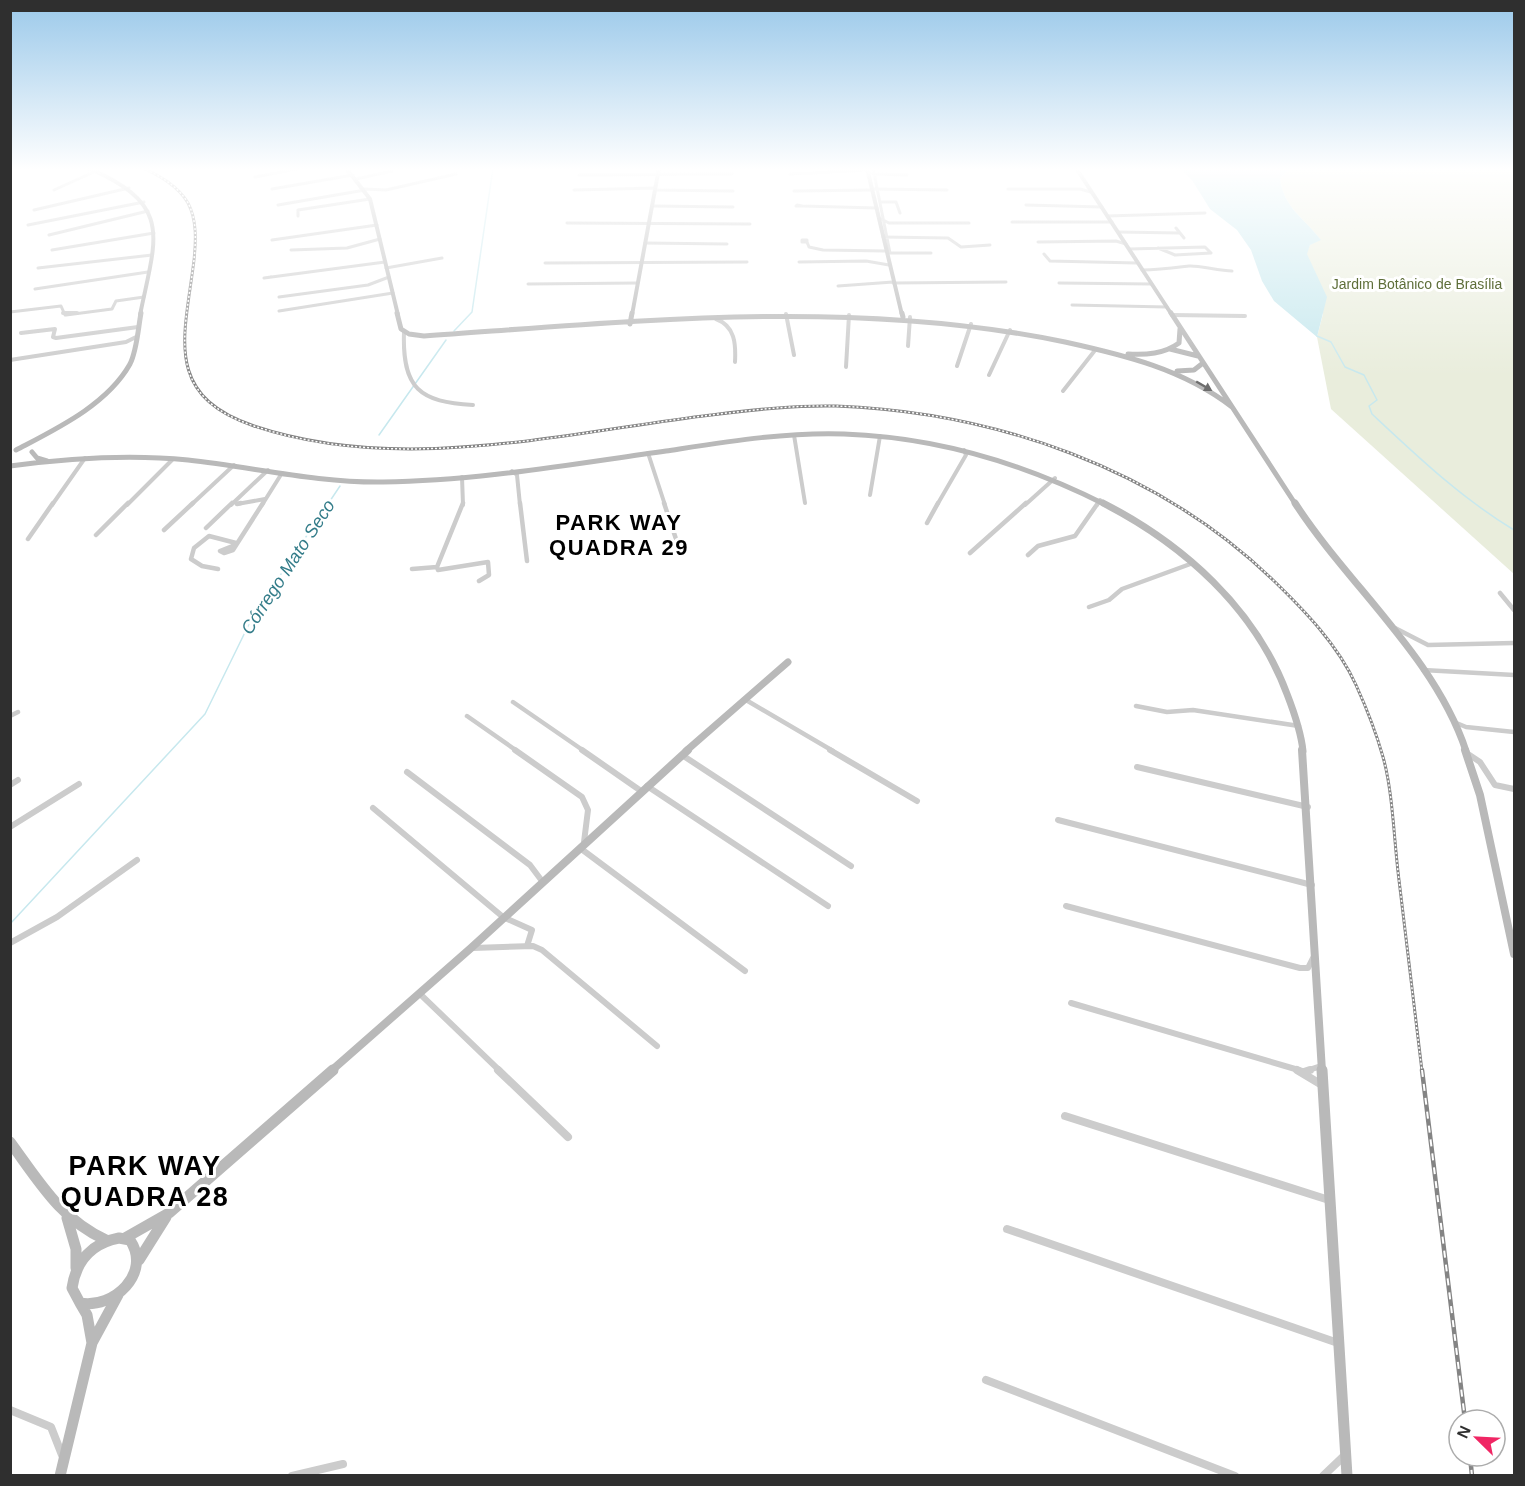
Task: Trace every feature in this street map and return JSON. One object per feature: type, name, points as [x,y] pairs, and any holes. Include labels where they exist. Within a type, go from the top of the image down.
[{"type":"street","points":[[52,250],[136,237]]},
{"type":"street","points":[[13,451],[90,407],[108,392],[131,362],[152,255],[152,237]]},
{"type":"street","points":[[273,240],[291,237]]},
{"type":"street","points":[[630,324],[646,237]]},
{"type":"street","points":[[885,237],[886,252],[903,317]]},
{"type":"street","points":[[907,237],[948,238],[960,246],[990,245]]},
{"type":"street","points":[[291,250],[333,250],[366,245],[380,239],[404,332],[409,373],[420,392],[429,399],[472,405]]},
{"type":"street","points":[[1038,242],[1122,239],[1163,305],[1200,357],[1311,528],[1391,626],[1423,670],[1453,722],[1466,753],[1479,795],[1513,936],[1515,954]]},
{"type":"street","points":[[1116,241],[1127,247],[1204,247],[1210,253],[1177,254],[1163,252],[1158,248]]},
{"type":"street","points":[[807,242],[808,247],[824,250],[932,253]]},
{"type":"street","points":[[645,243],[727,244]]},
{"type":"street","points":[[881,262],[886,252]]},
{"type":"street","points":[[1044,254],[1051,261],[1136,261]]},
{"type":"street","points":[[38,268],[152,255]]},
{"type":"street","points":[[270,278],[442,258]]},
{"type":"street","points":[[545,262],[747,262]]},
{"type":"street","points":[[799,262],[881,262],[889,265]]},
{"type":"street","points":[[1142,270],[1178,270],[1191,266],[1212,271],[1232,271]]},
{"type":"street","points":[[35,288],[148,274]]},
{"type":"street","points":[[279,297],[368,285],[389,277]]},
{"type":"street","points":[[838,286],[887,283],[1006,282]]},
{"type":"street","points":[[1059,283],[1150,282]]},
{"type":"street","points":[[528,284],[637,283]]},
{"type":"street","points":[[284,289],[284,297]]},
{"type":"street","points":[[279,310],[393,293]]},
{"type":"street","points":[[10,312],[61,306],[63,307],[62,314],[65,315],[112,309],[116,301],[144,297]]},
{"type":"street","points":[[1072,305],[1163,305]]},
{"type":"street","points":[[404,332],[424,336],[786,314],[910,317],[1000,328],[1110,352],[1172,370],[1208,388],[1232,407]]},
{"type":"street","points":[[786,314],[794,355]]},
{"type":"street","points":[[846,367],[849,315]]},
{"type":"street","points":[[1172,315],[1245,316]]},
{"type":"street","points":[[908,346],[910,317]]},
{"type":"street","points":[[727,319],[734,335],[735,362]]},
{"type":"street","points":[[957,366],[971,324]]},
{"type":"street","points":[[21,333],[55,329],[53,337],[56,338],[138,327]]},
{"type":"street","points":[[1110,352],[1150,355],[1170,349],[1179,343],[1180,327]]},
{"type":"street","points":[[996,337],[1000,328]]},
{"type":"street","points":[[989,375],[1010,330]]},
{"type":"street","points":[[10,360],[126,342],[136,337]]},
{"type":"street","points":[[126,342],[134,345]]},
{"type":"street","points":[[1063,391],[1096,349]]},
{"type":"street","points":[[1170,349],[1200,357]]},
{"type":"street","points":[[1150,355],[1148,358],[1154,365]]},
{"type":"street","points":[[1172,370],[1194,370],[1203,363]]},
{"type":"street","points":[[13,466],[28,461],[45,434]]},
{"type":"street","points":[[13,466],[85,458],[173,459],[345,481],[462,477],[517,472],[794,435],[880,436],[968,453],[1055,478],[1100,500],[1164,539],[1228,596],[1267,649],[1289,696],[1299,726],[1308,807],[1347,1476]]},
{"type":"street","points":[[794,435],[805,503]]},
{"type":"street","points":[[870,495],[880,436]]},
{"type":"street","points":[[13,451],[33,453],[51,462]]},
{"type":"street","points":[[648,453],[677,542]]},
{"type":"street","points":[[927,523],[968,453]]},
{"type":"street","points":[[28,539],[85,458]]},
{"type":"street","points":[[96,535],[173,459]]},
{"type":"street","points":[[164,530],[234,465]]},
{"type":"street","points":[[206,528],[268,470]]},
{"type":"street","points":[[517,472],[527,561]]},
{"type":"street","points":[[218,569],[195,563],[191,559],[194,548],[209,536],[235,544],[282,473]]},
{"type":"street","points":[[437,567],[463,507],[462,477]]},
{"type":"street","points":[[970,553],[1055,478]]},
{"type":"street","points":[[231,506],[245,500],[265,499]]},
{"type":"street","points":[[1028,555],[1038,546],[1075,536],[1100,500]]},
{"type":"street","points":[[412,569],[437,567],[438,570],[446,570],[488,562],[489,575],[479,581]]},
{"type":"street","points":[[1089,607],[1109,600],[1122,589],[1193,563]]},
{"type":"street","points":[[1500,593],[1515,610]]},
{"type":"street","points":[[1391,626],[1428,645],[1515,643]]},
{"type":"street","points":[[10,1142],[67,1217],[86,1232],[106,1240],[125,1238],[169,1213],[471,948],[542,881],[788,662]]},
{"type":"street","points":[[1423,670],[1515,675]]},
{"type":"street","points":[[746,700],[917,801]]},
{"type":"street","points":[[513,702],[644,789],[828,906]]},
{"type":"street","points":[[1136,706],[1167,712],[1192,710],[1299,726]]},
{"type":"street","points":[[10,716],[18,712]]},
{"type":"street","points":[[467,716],[582,797],[588,810],[582,845]]},
{"type":"street","points":[[1453,722],[1466,727],[1515,732]]},
{"type":"street","points":[[1458,732],[1466,727]]},
{"type":"street","points":[[1466,753],[1480,762],[1495,785],[1515,789]]},
{"type":"street","points":[[682,755],[851,866]]},
{"type":"street","points":[[1137,767],[1308,807]]},
{"type":"street","points":[[407,772],[530,865],[542,881]]},
{"type":"street","points":[[10,785],[18,780]]},
{"type":"street","points":[[10,827],[79,784]]},
{"type":"street","points":[[373,808],[503,917],[532,930],[527,946]]},
{"type":"street","points":[[1058,820],[1312,885]]},
{"type":"street","points":[[582,845],[745,971]]},
{"type":"street","points":[[10,943],[57,917],[137,860]]},
{"type":"street","points":[[1066,906],[1300,968],[1310,966],[1315,952]]},
{"type":"street","points":[[471,948],[527,946],[542,950],[657,1046]]},
{"type":"street","points":[[419,993],[568,1137]]},
{"type":"street","points":[[1071,1003],[1304,1072],[1323,1085]]},
{"type":"street","points":[[1304,1072],[1322,1066]]},
{"type":"street","points":[[1065,1116],[1330,1200]]},
{"type":"street","points":[[60,1476],[92,1343],[118,1294],[134,1275],[138,1261],[169,1213]]},
{"type":"street","points":[[67,1217],[76,1249],[72,1288],[87,1315],[92,1343]]},
{"type":"street","points":[[1007,1229],[1339,1344]]},
{"type":"street","points":[[125,1238],[134,1244],[138,1261]]},
{"type":"street","points":[[75,1271],[87,1254],[106,1240]]},
{"type":"street","points":[[80,1303],[98,1305],[118,1294]]},
{"type":"street","points":[[987,1380],[1235,1476]]},
{"type":"street","points":[[10,1410],[51,1427],[64,1459]]},
{"type":"street","points":[[1323,1476],[1346,1454]]},
{"type":"street","points":[[292,1476],[343,1464]]},
{"type":"green space","name":"Jardim Botânico de Brasília","points":[[1318,237],[1514,237],[1514,574],[1331,409],[1317,337],[1323,314],[1315,272],[1306,254],[1310,245],[1320,239]]},
{"type":"water","points":[[1242,237],[1319,237],[1321,240],[1310,245],[1307,254],[1327,297],[1317,337],[1274,301],[1262,281],[1251,250]]},
{"type":"waterway","name":"Córrego Mato Seco","points":[[454,331],[472,312],[483,237]]},
{"type":"waterway","points":[[1317,336],[1331,342],[1345,367],[1364,375],[1377,400],[1369,406],[1372,414],[1458,490],[1514,530]]},
{"type":"waterway","name":"Córrego Mato Seco","points":[[379,435],[446,340]]},
{"type":"waterway","points":[[10,924],[205,714],[253,616],[340,486]]},
{"type":"railway","points":[[195,237],[185,337],[186,360],[192,380],[205,398],[225,413],[254,426],[309,440],[366,447],[424,449],[482,446],[774,408],[836,406],[896,411],[955,420],[1014,434],[1071,453],[1126,477],[1178,506],[1227,541],[1285,591],[1330,642],[1349,670],[1360,693],[1383,757],[1389,786],[1422,1071]]},
{"type":"railway","points":[[1422,1070],[1464,1408]]},
{"type":"railway","points":[[1471,1468],[1472,1476]]},
{"type":"district","name":"PARK WAY QUADRA 29","points":[[619,534]]},
{"type":"district","name":"PARK WAY QUADRA 28","points":[[145,1182]]}]
